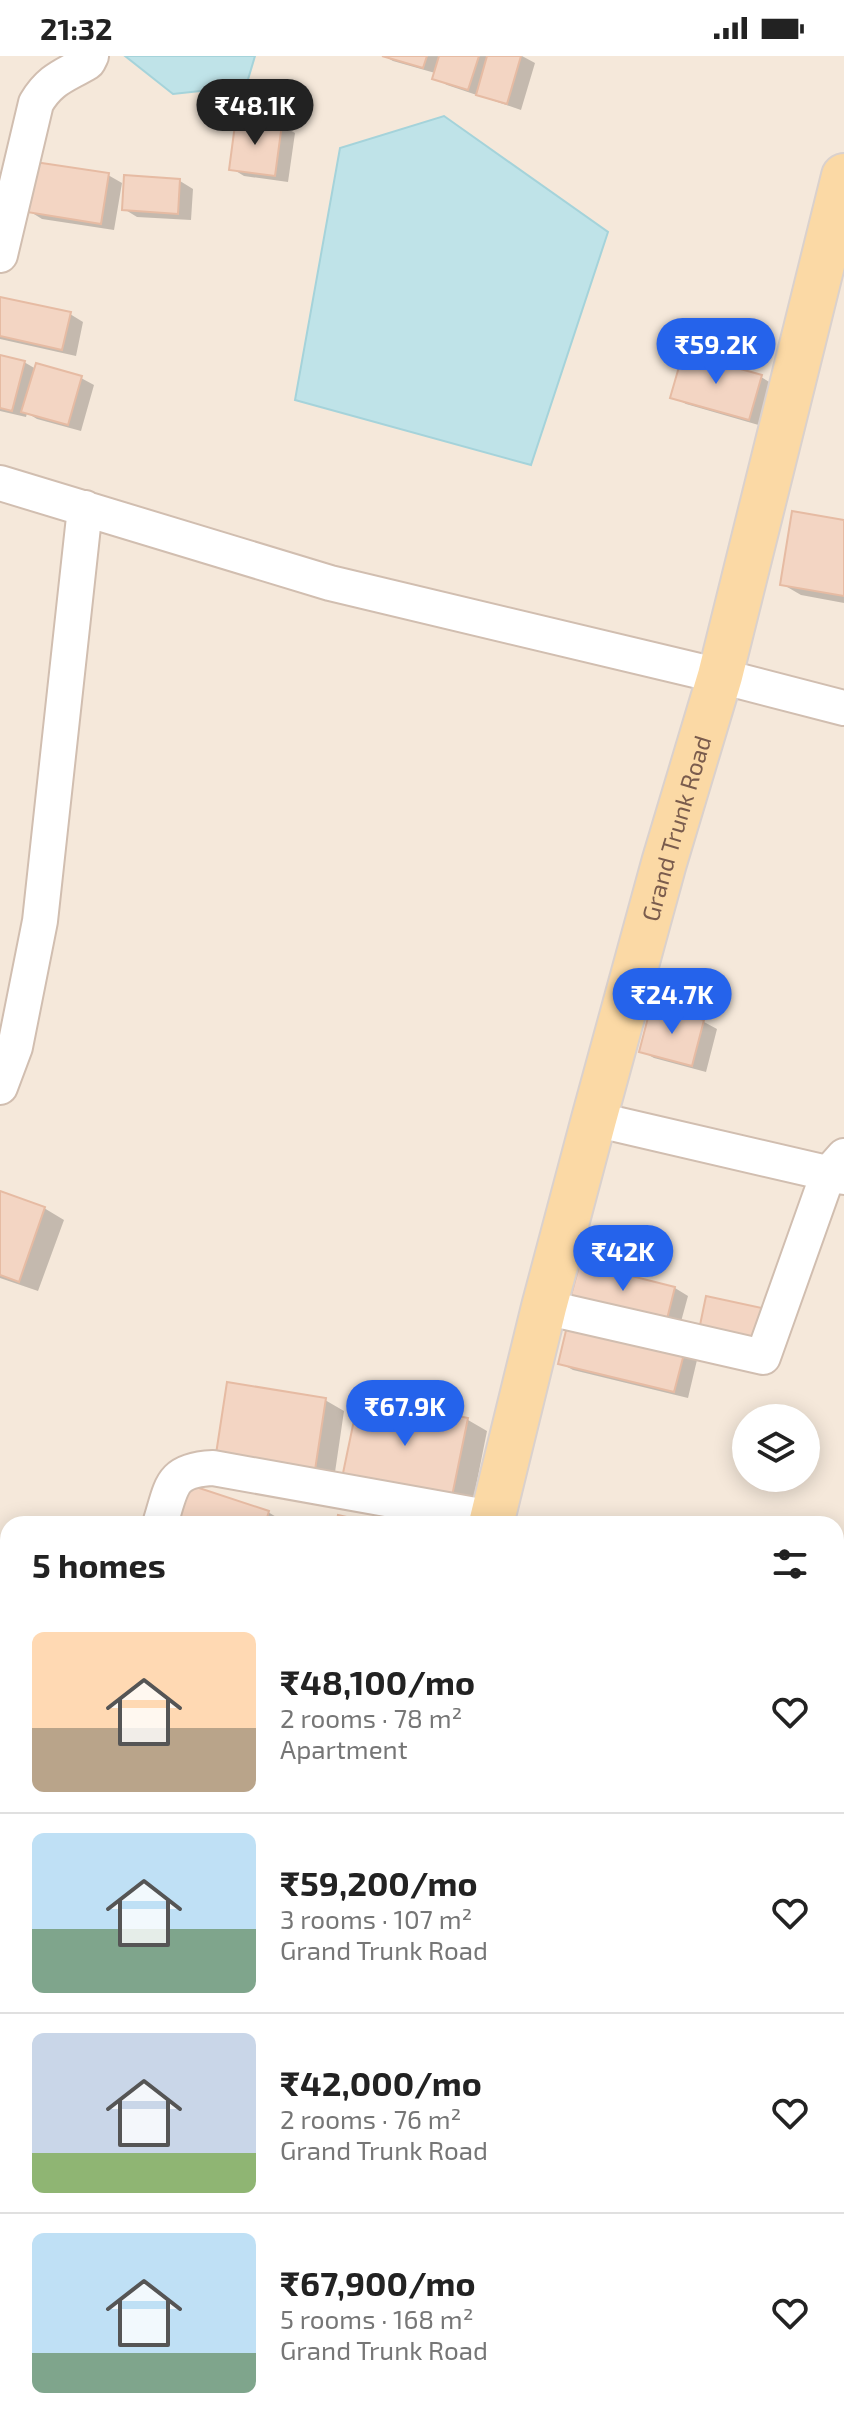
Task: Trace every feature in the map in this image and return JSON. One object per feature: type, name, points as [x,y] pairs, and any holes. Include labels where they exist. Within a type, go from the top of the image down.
[{"type":"main road","name":"Grand Trunk Road","points":[[492,1516],[594,1119],[720,676],[844,176]]},
{"type":"street","points":[[0,255],[36,103],[45,89],[61,75],[88,62],[91,56]]},
{"type":"street","points":[[0,483],[330,583],[844,708]]},
{"type":"street","points":[[0,1087],[7,1045],[40,921],[85,508]]},
{"type":"street","points":[[544,1307],[763,1357],[839,1169],[594,1119]]},
{"type":"street","points":[[163,1516],[174,1481],[191,1469],[213,1468],[465,1516]]},
{"type":"shaded area","points":[[0,56],[844,56],[844,1516],[0,1516]]},
{"type":"water","points":[[125,56],[255,56],[246,86],[173,94]]},
{"type":"water","points":[[444,116],[608,232],[531,465],[295,400],[340,148]]},
{"type":"building","points":[[382,56],[427,56],[423,68]]},
{"type":"building","points":[[439,56],[479,56],[468,90],[432,79]]},
{"type":"building","points":[[487,56],[521,56],[507,104],[476,95]]},
{"type":"building","points":[[236,117],[282,124],[275,176],[229,170]]},
{"type":"building","points":[[35,162],[109,173],[101,224],[27,212]]},
{"type":"building","points":[[124,175],[180,179],[178,214],[122,210]]},
{"type":"building","points":[[0,297],[71,312],[62,350],[0,336]]},
{"type":"building","points":[[683,353],[762,375],[749,420],[670,398]]},
{"type":"building","points":[[0,355],[25,361],[12,411],[0,408]]},
{"type":"building","points":[[36,363],[82,376],[68,425],[21,412]]},
{"type":"building","points":[[792,511],[844,520],[844,596],[780,585]]},
{"type":"building","points":[[651,1006],[704,1020],[692,1066],[639,1052]]},
{"type":"building","points":[[0,1191],[45,1207],[19,1282],[0,1275]]},
{"type":"building","points":[[580,1263],[675,1287],[666,1323],[570,1299]]},
{"type":"building","points":[[706,1296],[771,1310],[763,1344],[699,1330]]},
{"type":"building","points":[[568,1322],[685,1350],[674,1392],[558,1364]]},
{"type":"building","points":[[227,1382],[326,1398],[315,1470],[216,1454]]},
{"type":"building","points":[[359,1396],[468,1418],[451,1501],[342,1478]]},
{"type":"building","points":[[190,1485],[269,1511],[267,1516],[180,1516]]}]
